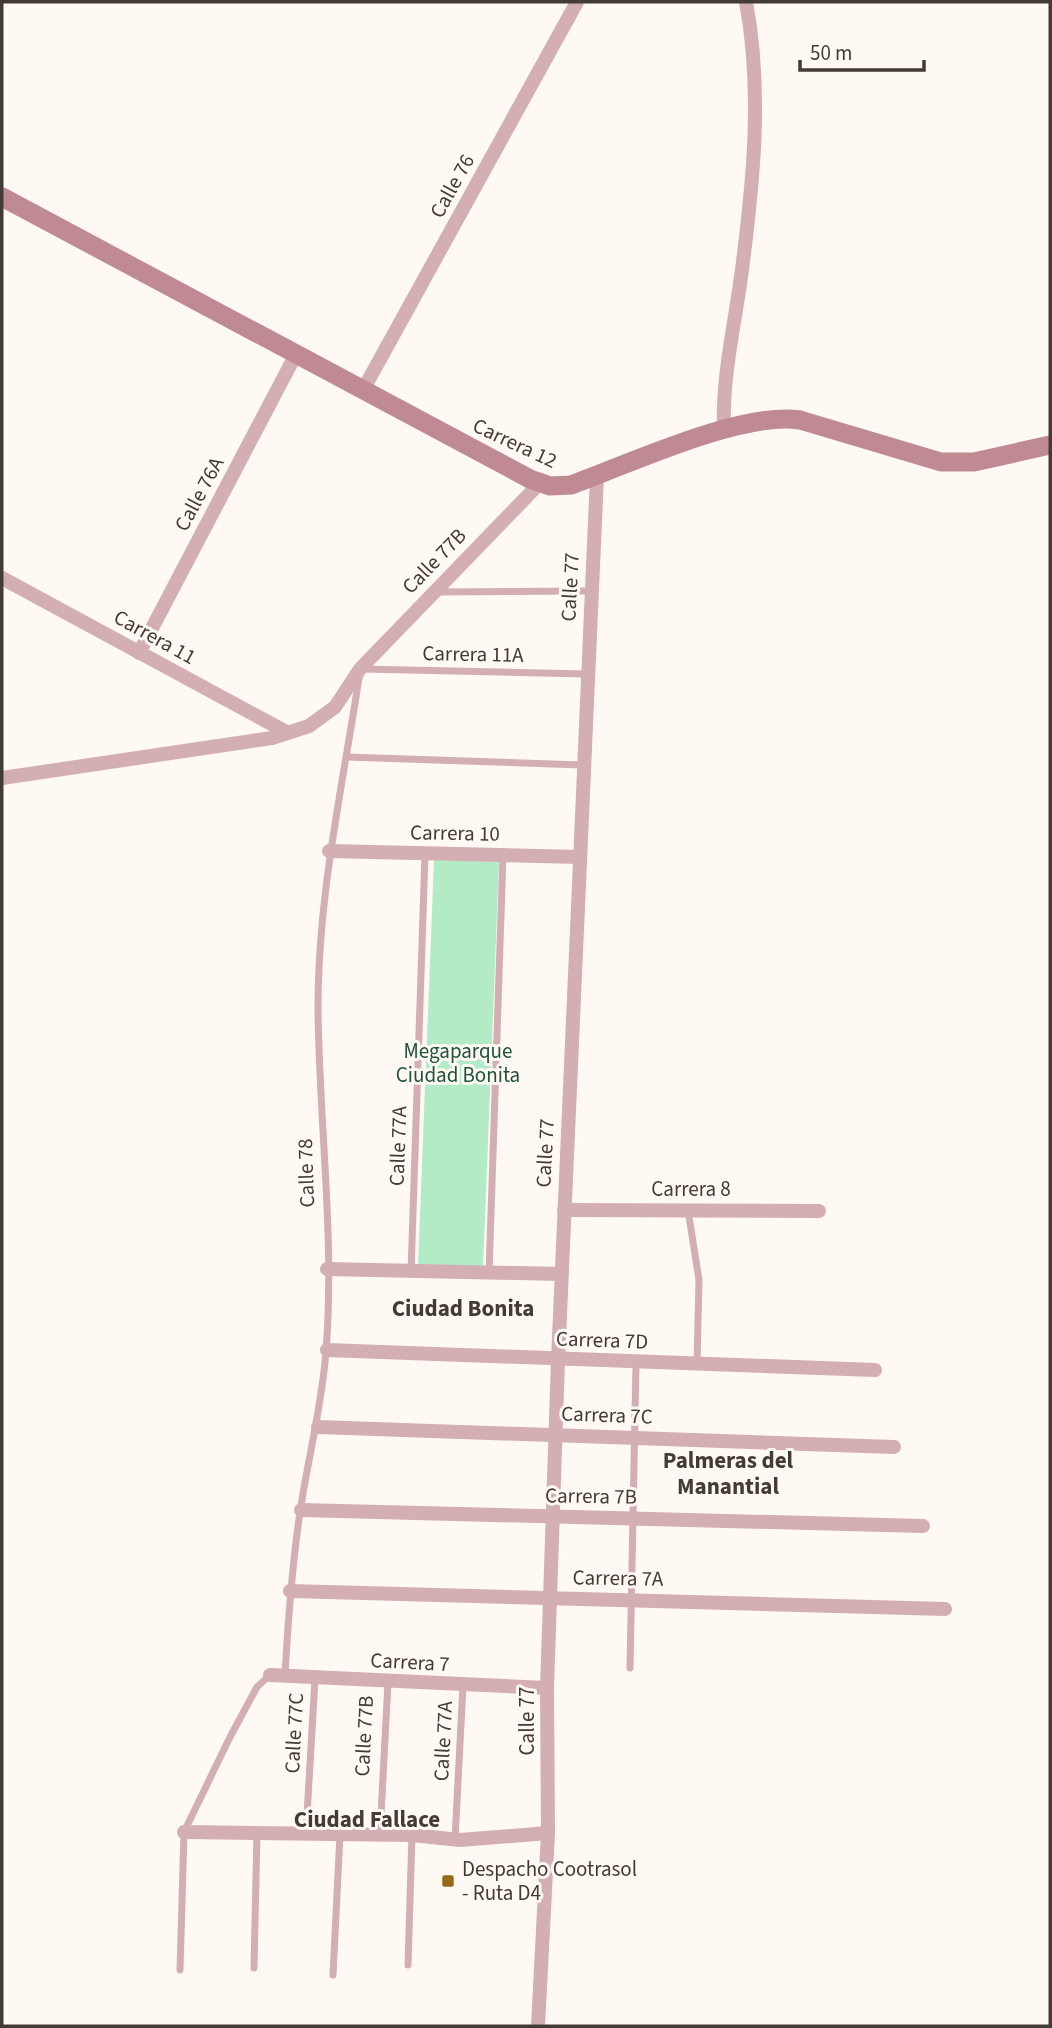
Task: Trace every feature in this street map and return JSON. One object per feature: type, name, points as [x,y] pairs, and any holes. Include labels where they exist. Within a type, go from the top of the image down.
[{"type":"main road","name":"Carrera 12","points":[[2,197],[539,484],[560,487],[763,419],[791,418],[940,462],[974,462],[1050,445]]},
{"type":"street","name":"Calle 76","points":[[363,390],[577,2]]},
{"type":"street","points":[[724,430],[723,392],[741,276],[756,111],[755,62],[746,2]]},
{"type":"street","name":"Calle 76A","points":[[139,653],[296,354]]},
{"type":"street","name":"Calle 77","points":[[538,2026],[548,1833],[547,1688],[561,1274],[597,476]]},
{"type":"street","name":"Calle 77B","points":[[2,778],[272,738],[309,726],[335,707],[360,669],[539,484]]},
{"type":"street","name":"Carrera 11","points":[[2,578],[288,733]]},
{"type":"street","name":"Carrera 10","points":[[329,851],[579,857]]},
{"type":"street","name":"Carrera 8","points":[[564,1210],[819,1211]]},
{"type":"street","points":[[327,1269],[411,1273],[561,1274]]},
{"type":"street","name":"Carrera 7D","points":[[327,1350],[875,1370]]},
{"type":"street","name":"Carrera 7C","points":[[318,1427],[556,1433],[894,1447]]},
{"type":"street","name":"Carrera 7B","points":[[300,1510],[923,1526]]},
{"type":"street","name":"Carrera 7A","points":[[290,1591],[945,1609]]},
{"type":"street","name":"Carrera 7","points":[[277,1676],[547,1688]]},
{"type":"street","points":[[184,1832],[306,1832],[456,1839],[548,1833]]},
{"type":"lane","points":[[434,592],[591,591]]},
{"type":"lane","name":"Carrera 11A","points":[[360,669],[586,674]]},
{"type":"lane","name":"Calle 78","points":[[277,1676],[300,1510],[318,1427],[327,1350],[327,1269],[318,1008],[320,925],[329,851],[360,669]]},
{"type":"lane","points":[[347,757],[582,765]]},
{"type":"lane","name":"Calle 77A","points":[[411,1273],[425,853]]},
{"type":"lane","points":[[489,1273],[503,855]]},
{"type":"lane","points":[[688,1210],[699,1280],[696,1365]]},
{"type":"lane","points":[[630,1668],[636,1363]]},
{"type":"lane","points":[[180,1970],[184,1832],[257,1687],[277,1676]]},
{"type":"lane","name":"Calle 77C","points":[[306,1832],[315,1679]]},
{"type":"lane","name":"Calle 77B","points":[[380,1834],[388,1682]]},
{"type":"lane","name":"Calle 77A","points":[[456,1839],[463,1686]]},
{"type":"lane","points":[[254,1968],[257,1832]]},
{"type":"lane","points":[[333,1975],[340,1833]]},
{"type":"lane","points":[[408,1965],[412,1835]]},
{"type":"green space","name":"Megaparque Ciudad Bonita","points":[[434,860],[499,862],[483,1268],[418,1265]]},
{"type":"place","name":"Despacho Cootrasol - Ruta D4","points":[[448,1881]]},
{"type":"district","name":"Ciudad Bonita","points":[[463,1308]]},
{"type":"district","name":"Palmeras del Manantial","points":[[728,1473]]},
{"type":"district","name":"Ciudad Fallace","points":[[367,1819]]}]
